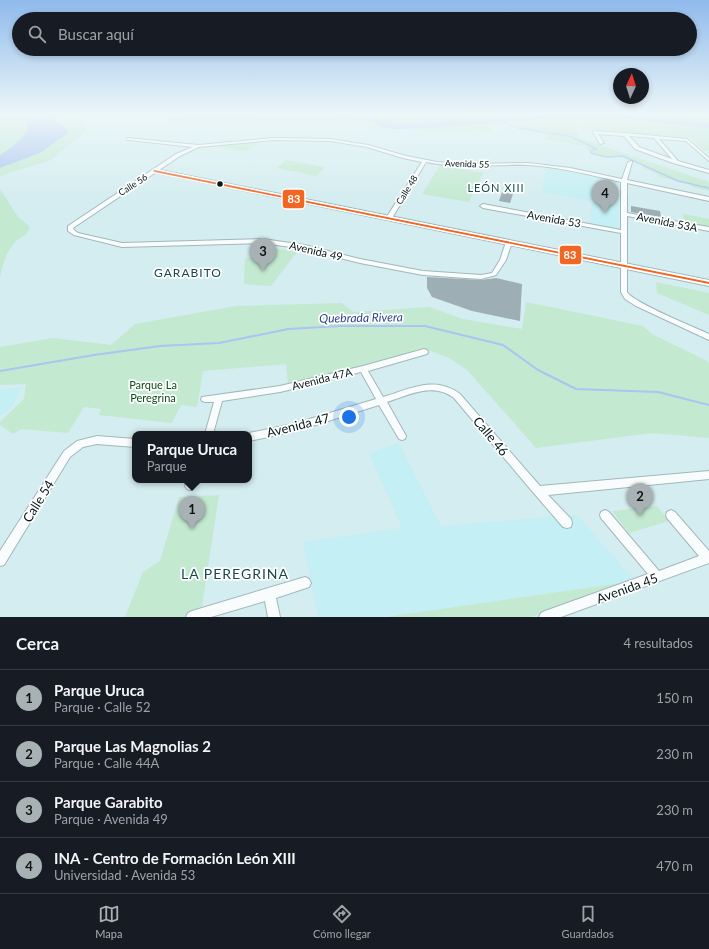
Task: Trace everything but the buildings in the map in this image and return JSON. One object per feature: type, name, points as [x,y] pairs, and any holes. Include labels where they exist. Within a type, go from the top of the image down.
[{"type":"street","name":"Avenida 55","points":[[167,143],[198,146],[233,143]]},
{"type":"street","name":"Avenida 55","points":[[348,143],[425,161],[461,165],[515,164],[546,166],[581,171],[709,199]]},
{"type":"street","points":[[632,143],[634,146],[678,163],[709,172]]},
{"type":"street","points":[[660,143],[678,163]]},
{"type":"street","points":[[690,143],[709,160]]},
{"type":"street","name":"Calle 56","points":[[70,227],[178,155],[198,146]]},
{"type":"street","points":[[703,154],[709,154]]},
{"type":"street","name":"Calle 48","points":[[389,218],[425,161]]},
{"type":"street","points":[[630,162],[624,180],[625,214],[623,266],[624,288],[627,297],[638,304],[709,337]]},
{"type":"street","points":[[155,171],[709,283]]},
{"type":"street","name":"Avenida 53","points":[[483,206],[624,232]]},
{"type":"street","name":"Avenida 53A","points":[[625,214],[709,229]]},
{"type":"street","name":"Avenida 49","points":[[70,227],[71,231],[76,234],[122,245],[143,246],[263,241],[304,247],[360,261],[423,273],[481,277],[494,274],[503,260],[509,242]]},
{"type":"street","name":"Avenida 47A","points":[[204,399],[280,389],[363,369],[424,352]]},
{"type":"street","points":[[363,369],[402,436]]},
{"type":"street","name":"Avenida 47","points":[[252,436],[293,428],[429,386],[439,386]]},
{"type":"street","name":"Calle 46","points":[[439,386],[449,390],[457,396],[568,523]]},
{"type":"street","points":[[210,431],[219,398]]},
{"type":"street","name":"Calle 54","points":[[0,561],[68,454],[80,444],[97,440],[132,443]]},
{"type":"street","points":[[539,491],[709,475]]},
{"type":"street","points":[[605,515],[657,577]]},
{"type":"street","points":[[671,515],[708,558]]},
{"type":"street","name":"Avenida 45","points":[[549,616],[708,558]]},
{"type":"street","points":[[199,616],[304,583]]},
{"type":"street","points":[[269,593],[274,617]]},
{"type":"shaded area","points":[[546,168],[618,181],[619,229],[591,224],[592,201],[542,192]]},
{"type":"shaded area","points":[[22,387],[11,408],[0,416],[0,390]]},
{"type":"shaded area","points":[[399,443],[441,526],[577,515],[635,581],[385,617],[318,617],[303,542],[402,528],[369,453]]},
{"type":"green space","points":[[0,143],[16,143],[11,147],[0,155]]},
{"type":"green space","points":[[50,143],[72,143],[51,160],[0,176],[0,168],[40,153]]},
{"type":"green space","points":[[243,143],[259,143],[246,152],[210,146]]},
{"type":"green space","points":[[567,143],[593,143],[709,182],[709,191],[692,187],[688,183],[659,177],[655,172],[643,168],[644,164],[616,156],[603,158],[590,153],[586,146]]},
{"type":"green space","points":[[696,143],[709,143],[709,151],[704,151]]},
{"type":"green space","points":[[286,160],[325,167],[316,176],[277,168]]},
{"type":"green space","points":[[440,165],[483,173],[469,202],[422,194]]},
{"type":"green space","points":[[0,189],[18,217],[30,227],[26,234],[15,242],[8,252],[0,278]]},
{"type":"green space","points":[[683,214],[709,219],[709,228],[684,224]]},
{"type":"green space","points":[[257,245],[297,252],[271,286],[244,284],[245,258],[258,257]]},
{"type":"green space","points":[[656,282],[709,293],[709,315],[657,293]]},
{"type":"green space","name":"Parque La Peregrina","points":[[526,302],[643,326],[652,334],[709,362],[709,438],[652,433],[536,448],[467,370],[449,358],[422,348],[369,365],[288,385],[286,364],[203,371],[197,407],[181,405],[172,423],[99,415],[101,409],[84,407],[68,433],[22,429],[13,434],[0,425],[0,422],[24,399],[26,384],[0,385],[0,347],[53,338],[111,345],[135,324],[236,306],[342,303],[353,312],[429,307],[463,319],[522,329]]},
{"type":"green space","points":[[219,495],[202,606],[184,617],[125,617],[143,572],[160,561],[179,497]]},
{"type":"green space","points":[[657,506],[669,521],[629,533],[612,511]]},
{"type":"green space","points":[[635,581],[531,617],[385,617]]},
{"type":"water","points":[[16,143],[55,143],[40,153],[0,168],[0,155]]},
{"type":"waterway","points":[[584,143],[597,149],[592,150],[591,153],[607,157],[623,156],[678,181],[709,188]]},
{"type":"waterway","name":"Quebrada Rivera","points":[[0,371],[94,355],[160,346],[219,343],[288,329],[340,326],[425,326],[503,345],[538,370],[576,389],[658,392],[709,405]]},
{"type":"transit line","name":"83","points":[[155,171],[709,283]]},
{"type":"place","name":"INA - Centro de Formación León XIII","points":[[605,213]]},
{"type":"place","name":"Parque Garabito","points":[[263,271]]},
{"type":"place","name":"Parque Las Magnolias 2","points":[[640,516]]},
{"type":"place","name":"Parque Uruca","points":[[192,529]]},
{"type":"district","name":"LEÓN XIII","points":[[496,188]]},
{"type":"district","name":"GARABITO","points":[[188,273]]},
{"type":"district","name":"LA PEREGRINA","points":[[235,574]]}]
